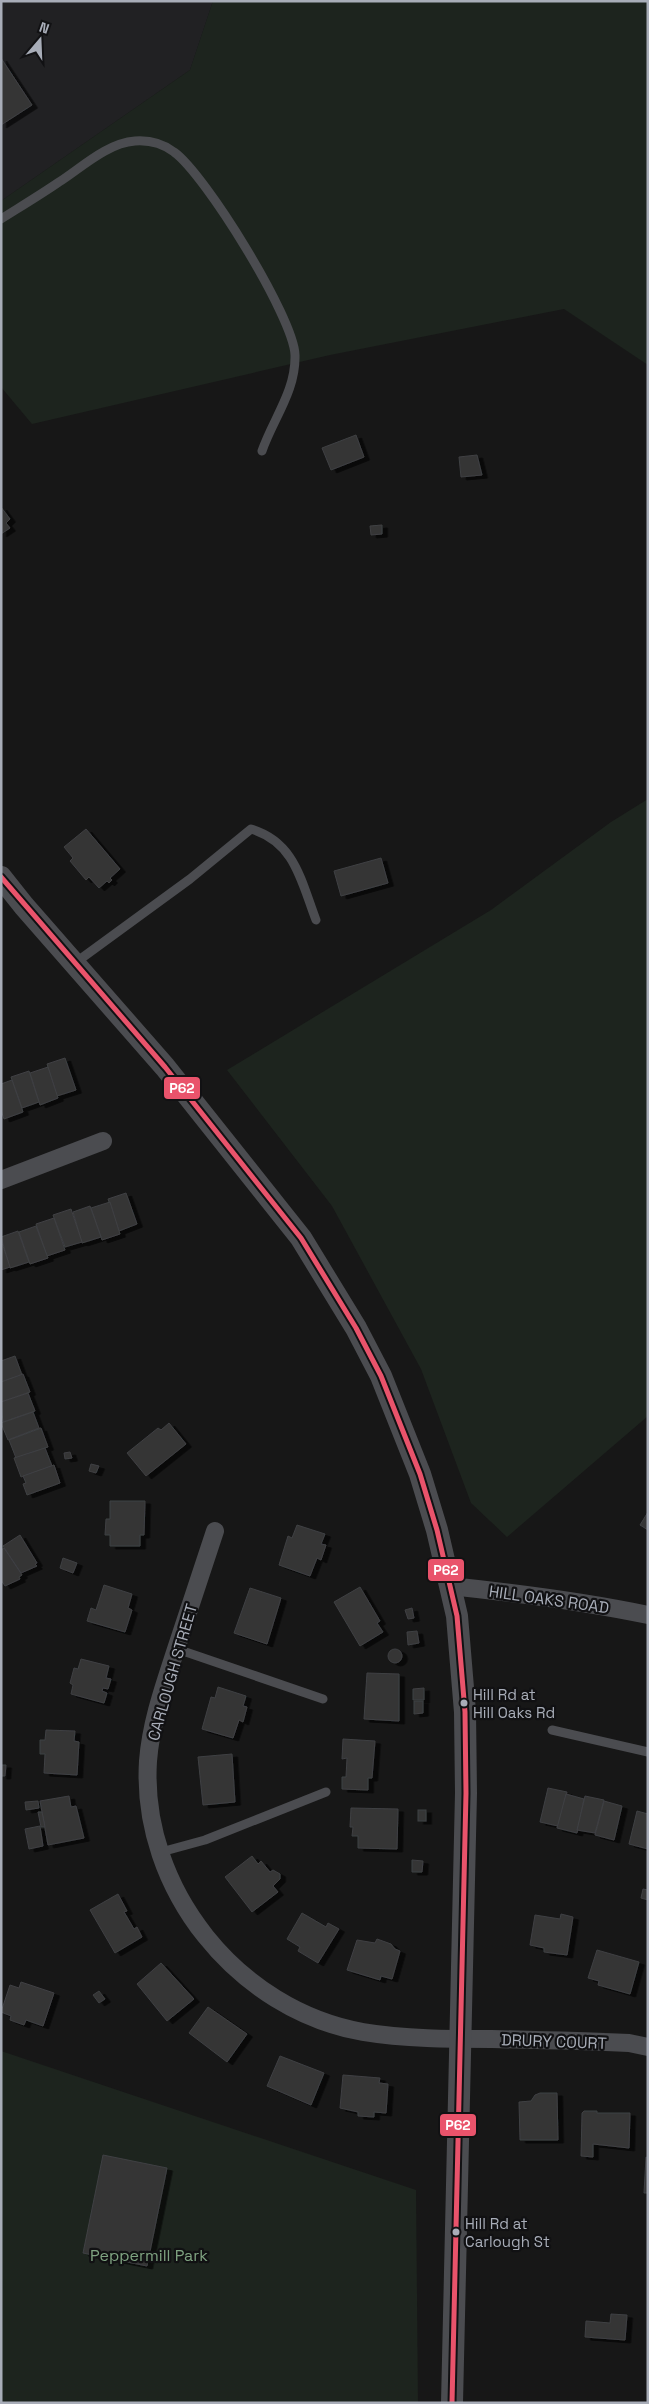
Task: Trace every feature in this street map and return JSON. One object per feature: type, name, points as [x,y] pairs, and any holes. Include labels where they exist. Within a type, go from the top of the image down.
[{"type":"street","points":[[1,877],[24,906],[166,1067],[301,1238],[356,1328],[381,1376],[402,1424],[434,1521],[457,1616],[465,1712],[461,2039],[452,2403]]},
{"type":"street","points":[[1,1180],[103,1141]]},
{"type":"street","name":"CARLOUGH STREET","points":[[215,1531],[153,1726],[148,1761],[152,1818],[161,1852],[178,1895],[195,1921],[227,1961],[263,1991],[297,2010],[340,2026],[383,2034],[461,2039]]},
{"type":"street","name":"HILL OAKS ROAD","points":[[450,1586],[590,1603],[648,1615]]},
{"type":"street","name":"DRURY COURT","points":[[461,2039],[610,2042],[648,2047]]},
{"type":"lane","points":[[1,219],[111,148],[132,141],[150,141],[175,152],[196,177],[249,253],[282,313],[292,338],[295,356],[287,400],[268,434],[262,451]]},
{"type":"lane","points":[[75,963],[190,879],[251,829],[268,834],[293,858],[316,920]]},
{"type":"lane","points":[[176,1649],[323,1699]]},
{"type":"lane","points":[[552,1730],[648,1752]]},
{"type":"lane","points":[[161,1852],[204,1840],[326,1792]]},
{"type":"shaded area","points":[[1,1],[213,1],[190,70],[1,201]]},
{"type":"green space","points":[[213,1],[648,1],[648,365],[564,309],[330,355],[32,424],[1,387],[1,201],[190,70]]},
{"type":"green space","points":[[648,799],[648,1416],[507,1537],[471,1503],[421,1369],[332,1206],[227,1070],[491,910],[611,822]]},
{"type":"green space","name":"Peppermill Park","points":[[1,2051],[416,2190],[418,2403],[1,2403]]},
{"type":"building","points":[[1,58],[32,105],[1,125]]},
{"type":"building","points":[[356,435],[364,457],[331,470],[322,448]]},
{"type":"building","points":[[477,455],[482,475],[461,477],[459,457]]},
{"type":"building","points":[[1,507],[10,519],[6,523],[10,528],[1,534]]},
{"type":"building","points":[[382,525],[382,534],[371,535],[370,526]]},
{"type":"building","points":[[86,829],[120,869],[110,878],[112,880],[109,883],[107,881],[99,888],[89,877],[86,880],[70,861],[73,858],[64,847]]},
{"type":"building","points":[[381,858],[388,883],[341,896],[334,871]]},
{"type":"building","points":[[65,1058],[76,1090],[57,1096],[47,1064]]},
{"type":"building","points":[[48,1067],[58,1098],[40,1105],[30,1073]]},
{"type":"building","points":[[29,1071],[39,1102],[22,1108],[11,1077]]},
{"type":"building","points":[[12,1080],[23,1112],[4,1119],[1,1110],[1,1084]]},
{"type":"building","points":[[126,1193],[137,1224],[119,1231],[108,1199]]},
{"type":"building","points":[[110,1202],[120,1234],[102,1240],[91,1208]]},
{"type":"building","points":[[90,1206],[101,1237],[82,1243],[73,1212]]},
{"type":"building","points":[[71,1209],[82,1242],[65,1247],[53,1215]]},
{"type":"building","points":[[54,1218],[65,1250],[47,1256],[36,1224]]},
{"type":"building","points":[[36,1226],[48,1258],[30,1264],[19,1232]]},
{"type":"building","points":[[18,1231],[29,1262],[10,1268],[1,1237]]},
{"type":"building","points":[[1,1240],[10,1267],[1,1270]]},
{"type":"building","points":[[15,1356],[22,1375],[1,1382],[1,1361]]},
{"type":"building","points":[[23,1374],[30,1392],[1,1402],[1,1382]]},
{"type":"building","points":[[28,1393],[35,1411],[3,1422],[1,1402]]},
{"type":"building","points":[[33,1412],[39,1428],[8,1440],[1,1423]]},
{"type":"building","points":[[169,1423],[186,1444],[146,1476],[127,1453],[158,1428],[161,1430]]},
{"type":"building","points":[[41,1428],[48,1447],[16,1458],[9,1440]]},
{"type":"building","points":[[45,1448],[52,1466],[21,1477],[14,1458]]},
{"type":"building","points":[[70,1452],[72,1458],[65,1459],[64,1453]]},
{"type":"building","points":[[91,1464],[99,1466],[96,1473],[89,1471]]},
{"type":"building","points":[[54,1465],[60,1483],[27,1495],[23,1484],[26,1483],[23,1476]]},
{"type":"building","points":[[110,1501],[145,1501],[144,1535],[140,1535],[140,1546],[110,1546],[110,1535],[105,1535],[106,1519],[110,1519]]},
{"type":"building","points":[[648,1512],[648,1530],[640,1525]]},
{"type":"building","points":[[297,1525],[325,1534],[321,1544],[326,1545],[321,1560],[317,1558],[310,1576],[279,1565],[288,1536],[292,1538]]},
{"type":"building","points":[[20,1535],[37,1563],[35,1564],[37,1566],[21,1573],[3,1546]]},
{"type":"building","points":[[4,1548],[22,1575],[19,1577],[20,1579],[5,1586],[1,1580],[1,1550]]},
{"type":"building","points":[[63,1558],[77,1563],[73,1573],[60,1568]]},
{"type":"building","points":[[104,1585],[132,1594],[128,1608],[132,1610],[125,1632],[87,1621],[91,1608],[96,1610]]},
{"type":"building","points":[[360,1587],[380,1621],[377,1623],[383,1632],[360,1646],[334,1602]]},
{"type":"building","points":[[250,1588],[281,1598],[267,1644],[234,1633]]},
{"type":"building","points":[[412,1608],[414,1618],[408,1619],[405,1610]]},
{"type":"building","points":[[417,1631],[419,1643],[408,1645],[407,1632]]},
{"type":"building","points":[[395,1649],[400,1651],[402,1656],[400,1661],[395,1663],[390,1661],[388,1656],[390,1651]]},
{"type":"building","points":[[81,1659],[109,1666],[106,1678],[111,1679],[108,1689],[103,1688],[102,1691],[107,1693],[104,1703],[71,1694],[73,1685],[70,1683],[74,1668],[78,1669]]},
{"type":"building","points":[[367,1673],[399,1674],[399,1721],[364,1719]]},
{"type":"building","points":[[218,1687],[246,1696],[243,1706],[247,1707],[243,1722],[239,1720],[233,1738],[202,1729],[211,1697],[215,1698]]},
{"type":"building","points":[[424,1688],[424,1700],[413,1700],[413,1689]]},
{"type":"building","points":[[414,1701],[423,1701],[423,1713],[414,1714]]},
{"type":"building","points":[[46,1730],[75,1731],[74,1741],[79,1742],[77,1775],[44,1773],[45,1754],[40,1754],[40,1740],[45,1740]]},
{"type":"building","points":[[343,1739],[375,1741],[372,1778],[368,1778],[368,1790],[342,1789],[342,1777],[346,1777],[347,1758],[342,1759]]},
{"type":"building","points":[[232,1754],[235,1802],[203,1805],[198,1757]]},
{"type":"building","points":[[1,1765],[6,1765],[5,1776],[1,1776]]},
{"type":"building","points":[[548,1788],[567,1792],[558,1826],[540,1822]]},
{"type":"building","points":[[566,1794],[584,1799],[577,1833],[557,1828]]},
{"type":"building","points":[[69,1796],[71,1807],[76,1806],[84,1838],[48,1845],[40,1801]]},
{"type":"building","points":[[585,1796],[604,1800],[595,1833],[577,1830]]},
{"type":"building","points":[[38,1801],[39,1808],[26,1810],[25,1802]]},
{"type":"building","points":[[604,1801],[622,1806],[614,1840],[595,1835]]},
{"type":"building","points":[[351,1808],[398,1809],[397,1849],[358,1848],[358,1836],[352,1836],[353,1827],[350,1827]]},
{"type":"building","points":[[418,1810],[426,1810],[426,1821],[418,1821]]},
{"type":"building","points":[[637,1811],[648,1814],[648,1849],[629,1844]]},
{"type":"building","points":[[38,1812],[42,1812],[45,1827],[41,1827]]},
{"type":"building","points":[[40,1826],[43,1846],[29,1849],[25,1829]]},
{"type":"building","points":[[252,1856],[258,1864],[261,1861],[270,1872],[273,1870],[280,1874],[280,1879],[273,1886],[278,1892],[252,1912],[225,1877]]},
{"type":"building","points":[[412,1860],[423,1861],[422,1872],[412,1872]]},
{"type":"building","points":[[643,1889],[648,1890],[648,1900],[641,1898]]},
{"type":"building","points":[[118,1894],[127,1911],[124,1912],[134,1929],[137,1927],[142,1937],[115,1953],[90,1910]]},
{"type":"building","points":[[302,1913],[326,1927],[328,1923],[339,1929],[318,1963],[298,1951],[300,1947],[287,1939]]},
{"type":"building","points":[[561,1914],[573,1917],[567,1955],[544,1952],[544,1948],[530,1945],[535,1915],[560,1919]]},
{"type":"building","points":[[377,1939],[391,1944],[400,1951],[392,1979],[381,1976],[380,1980],[347,1970],[357,1940],[375,1943]]},
{"type":"building","points":[[597,1950],[639,1962],[630,1994],[598,1985],[599,1981],[588,1978]]},
{"type":"building","points":[[161,1963],[194,1999],[167,2021],[137,1984]]},
{"type":"building","points":[[21,1982],[54,1993],[43,2026],[26,2020],[24,2025],[10,2020],[11,2016],[1,2012],[10,1985],[19,1988]]},
{"type":"building","points":[[99,1991],[105,1999],[99,2003],[93,1995]]},
{"type":"building","points":[[208,2007],[247,2034],[227,2062],[189,2033]]},
{"type":"building","points":[[280,2056],[324,2073],[311,2105],[267,2086]]},
{"type":"building","points":[[343,2075],[380,2078],[379,2083],[388,2084],[386,2113],[374,2112],[374,2117],[358,2116],[358,2112],[340,2108]]},
{"type":"building","points":[[540,2093],[557,2093],[558,2140],[520,2140],[519,2102],[531,2101],[535,2095]]},
{"type":"building","points":[[584,2111],[630,2113],[629,2148],[593,2144],[593,2157],[581,2156],[582,2113]]},
{"type":"building","points":[[103,2155],[167,2168],[147,2266],[83,2253]]},
{"type":"building","points":[[646,2157],[648,2158],[648,2193],[644,2193]]},
{"type":"building","points":[[611,2314],[627,2315],[625,2340],[585,2337],[586,2321],[610,2323]]},
{"type":"transit line","name":"P62","points":[[1,877],[165,1067],[301,1238],[356,1328],[381,1376],[420,1474],[437,1530],[457,1616],[465,1712],[466,1793],[452,2403]]},
{"type":"place","name":"Hill Rd at Hill Oaks Rd","points":[[464,1703]]},
{"type":"place","name":"Hill Rd at Carlough St","points":[[456,2232]]}]
